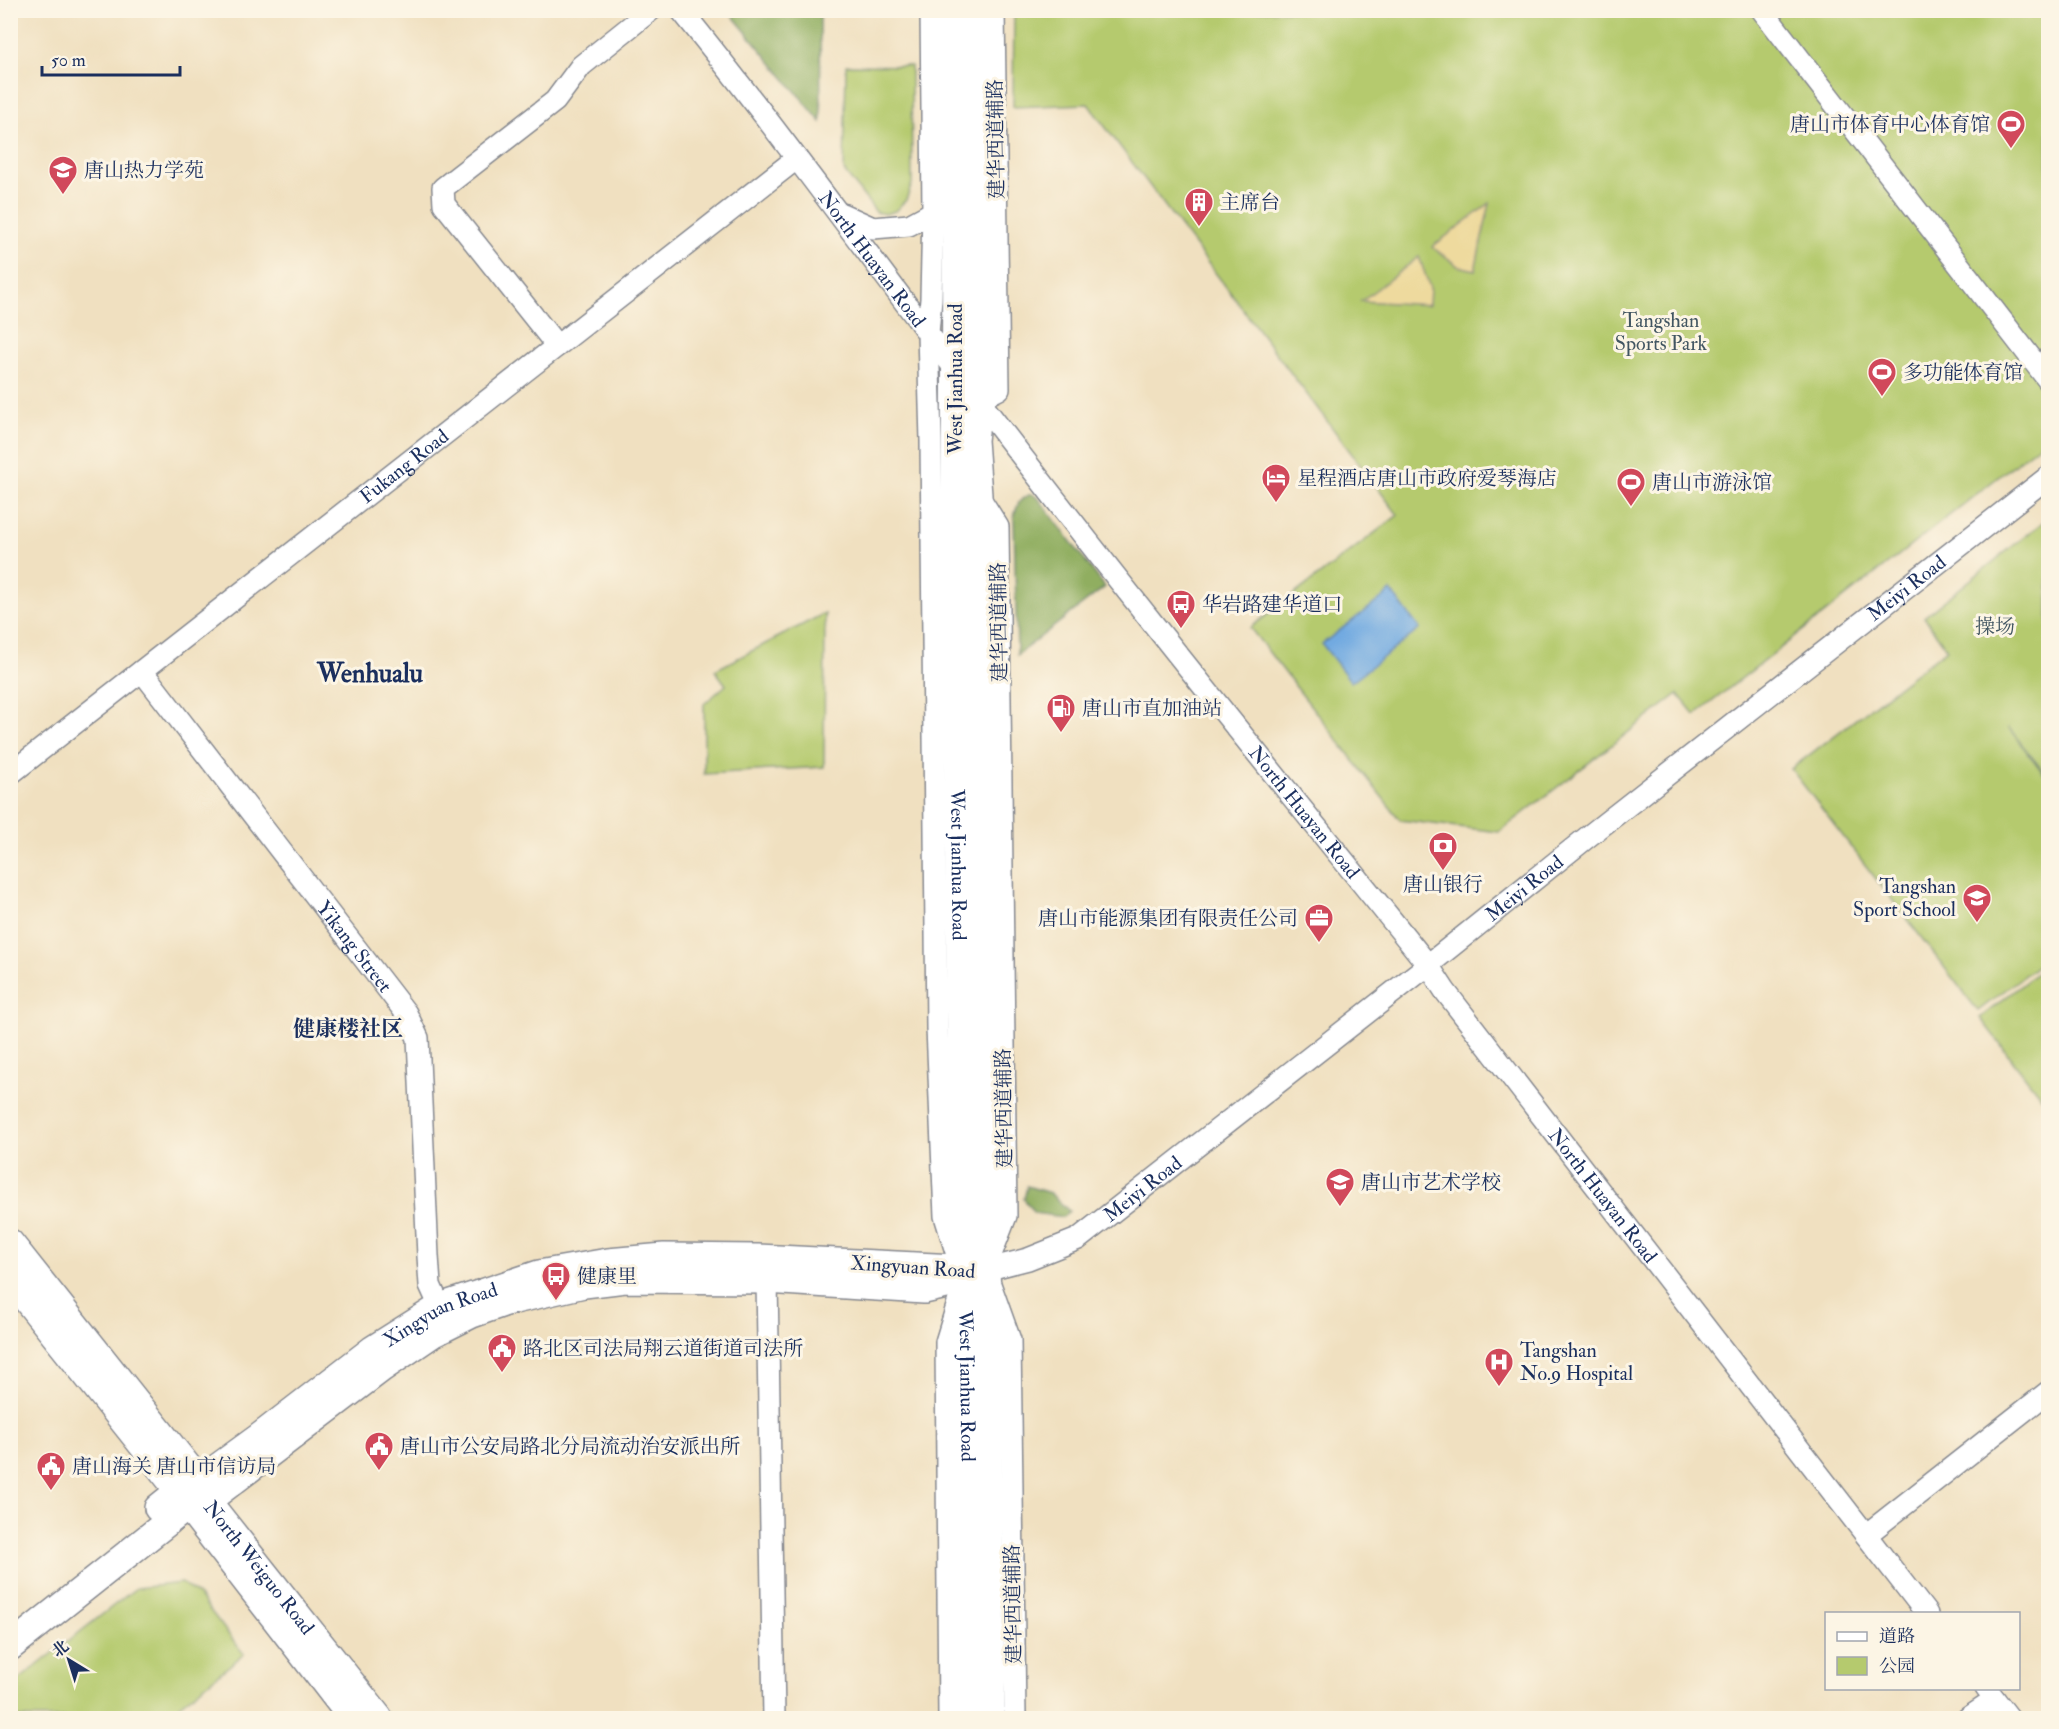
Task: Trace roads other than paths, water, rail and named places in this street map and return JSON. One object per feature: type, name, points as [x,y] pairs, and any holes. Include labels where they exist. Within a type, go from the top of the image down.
[{"type":"main road","name":"West Jianhua Road","points":[[953,10],[956,192],[955,550],[963,1217],[970,1272],[991,1719]]},
{"type":"main road","name":"West Jianhua Road","points":[[972,1719],[967,1341],[970,1272],[978,495],[974,440],[979,399],[973,10]]},
{"type":"main road","name":"North Weiguo Road","points":[[10,1243],[352,1719]]},
{"type":"main road","name":"Xingyuan Road","points":[[10,1647],[372,1350],[440,1307],[538,1274],[608,1262],[664,1257],[758,1258],[924,1267],[970,1272]]},
{"type":"main road","name":"Xingyuan Road","points":[[10,1625],[193,1495],[432,1334],[472,1314],[541,1293],[584,1284],[625,1279],[768,1280],[924,1290],[970,1272]]},
{"type":"main road","name":"North Weiguo Road","points":[[10,1280],[379,1719]]},
{"type":"street","points":[[557,346],[444,204],[443,188],[555,101],[581,66],[651,10]]},
{"type":"street","name":"North Huayan Road","points":[[681,10],[838,212],[956,370],[1199,681],[1428,965],[1460,1010],[1925,1612]]},
{"type":"street","points":[[931,10],[933,212]]},
{"type":"street","name":"建华西道辅路","points":[[979,399],[999,389],[994,10]]},
{"type":"street","points":[[1761,10],[2049,380]]},
{"type":"street","name":"Fukang Road","points":[[10,774],[796,159]]},
{"type":"street","points":[[838,212],[873,228],[909,225],[933,212],[956,192]]},
{"type":"street","name":"建华西道辅路","points":[[933,212],[928,333],[937,1028],[945,1216],[970,1272],[1010,1340],[1015,1719]]},
{"type":"street","name":"Meiyi Road","points":[[970,1272],[1028,1258],[1078,1239],[2049,477]]},
{"type":"street","name":"Yikang Street","points":[[142,670],[406,1013],[418,1038],[430,1285],[440,1307]]},
{"type":"street","points":[[949,1719],[946,1342],[970,1272]]},
{"type":"street","points":[[768,1280],[774,1719]]},
{"type":"street","points":[[1866,1535],[2049,1392]]},
{"type":"street","points":[[1968,1719],[1990,1694]]},
{"type":"street","points":[[1978,1719],[1990,1694]]},
{"type":"street","points":[[1990,1694],[2009,1719]]},
{"type":"water","points":[[1391,591],[1420,629],[1351,682],[1322,644]]},
{"type":"place","name":"唐山市体育中心体育馆","points":[[2011,150]]},
{"type":"place","name":"唐山热力学苑","points":[[63,196]]},
{"type":"place","name":"主席台","points":[[1199,228]]},
{"type":"place","name":"多功能体育馆","points":[[1882,398]]},
{"type":"place","name":"星程酒店唐山市政府爱琴海店","points":[[1276,504]]},
{"type":"place","name":"唐山市游泳馆","points":[[1631,508]]},
{"type":"place","name":"华岩路建华道口","points":[[1181,630]]},
{"type":"place","name":"唐山市直加油站","points":[[1061,734]]},
{"type":"place","name":"唐山银行","points":[[1443,872]]},
{"type":"place","name":"Tangshan Sport School","points":[[1977,924]]},
{"type":"place","name":"唐山市能源集团有限责任公司","points":[[1319,944]]},
{"type":"place","name":"唐山市艺术学校","points":[[1340,1208]]},
{"type":"place","name":"健康里","points":[[556,1302]]},
{"type":"place","name":"路北区司法局翔云道街道司法所","points":[[502,1374]]},
{"type":"place","name":"Tangshan No.9 Hospital","points":[[1499,1388]]},
{"type":"place","name":"唐山市公安局路北分局流动治安派出所","points":[[379,1472]]},
{"type":"place","name":"唐山海关 唐山市信访局","points":[[51,1492]]},
{"type":"district","name":"Wenhualu","points":[[370,674]]},
{"type":"district","name":"健康楼社区","points":[[348,1029]]},
{"type":"park label","name":"Tangshan Sports Park","points":[[1661,332]]},
{"type":"park label","name":"操场","points":[[1995,626]]}]
